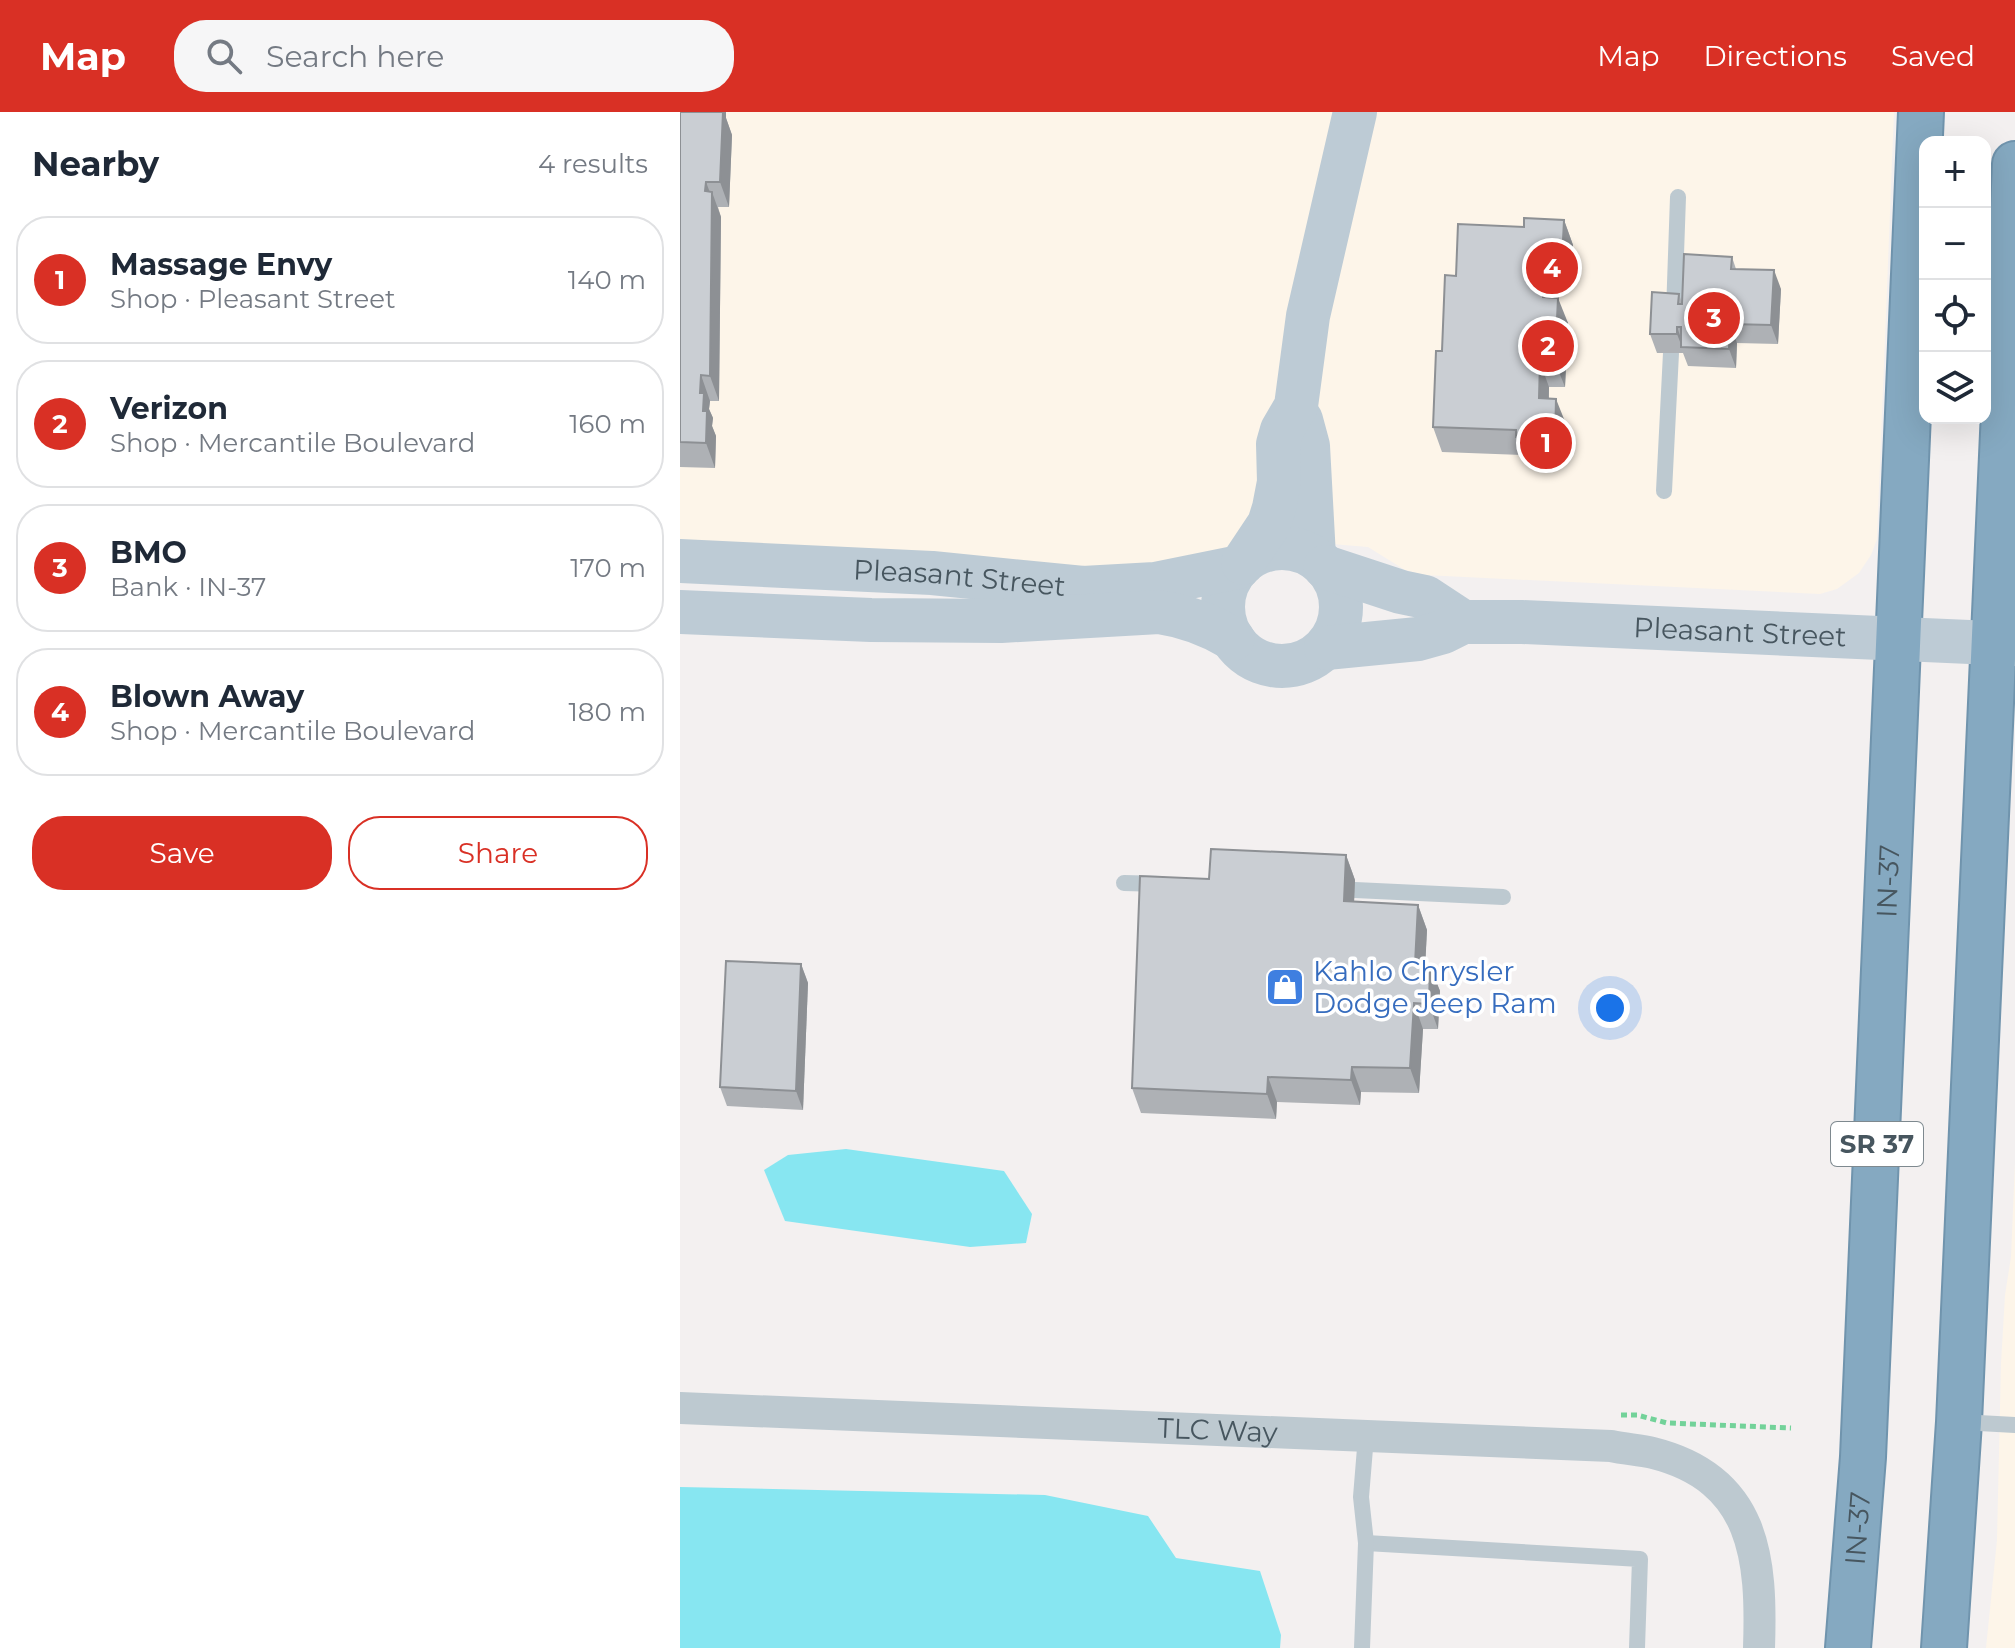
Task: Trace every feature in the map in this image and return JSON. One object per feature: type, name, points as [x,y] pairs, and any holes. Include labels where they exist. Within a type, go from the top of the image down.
[{"type":"highway","name":"IN-37","points":[[1848,1648],[1863,1457],[1921,112]]},
{"type":"highway","points":[[1944,1648],[1952,1561],[2005,643],[2015,164]]},
{"type":"street","points":[[1296,406],[1308,446],[1319,562],[1340,592],[1342,607],[1334,636],[1326,648],[1300,664],[1269,665],[1242,651],[1233,639],[1223,610],[1230,580],[1269,524],[1274,508],[1279,482],[1278,444],[1296,406],[1308,316],[1355,112]]},
{"type":"street","points":[[1241,565],[1256,554],[1285,548],[1401,592],[1425,597],[1463,622]]},
{"type":"street","name":"Pleasant Street","points":[[680,561],[932,573],[1083,588],[1155,584],[1241,565]]},
{"type":"street","name":"Pleasant Street","points":[[680,612],[986,621],[1159,612],[1204,624],[1233,639]]},
{"type":"street","name":"Pleasant Street","points":[[1326,648],[1418,639],[1463,622],[2005,643]]},
{"type":"street","name":"TLC Way","points":[[680,1408],[1611,1446],[1655,1454],[1699,1472],[1737,1509],[1750,1533],[1758,1567],[1759,1648]]},
{"type":"lane","points":[[1674,312],[1678,197]]},
{"type":"lane","points":[[1664,491],[1671,353]]},
{"type":"lane","points":[[1124,883],[1172,884]]},
{"type":"lane","points":[[1355,890],[1503,897]]},
{"type":"lane","points":[[1959,1422],[2015,1425]]},
{"type":"lane","points":[[1362,1648],[1366,1543],[1361,1497],[1366,1436]]},
{"type":"lane","points":[[1366,1543],[1640,1559],[1637,1648]]},
{"type":"shaded area","points":[[680,112],[1894,112],[1877,539],[1859,573],[1837,589],[1820,594],[1424,575],[1405,570],[1368,547],[1283,540],[1156,573],[680,545]]},
{"type":"shaded area","points":[[2015,1162],[2015,1648],[1986,1648],[1997,1540],[2001,1363],[2005,1295],[2011,1257]]},
{"type":"water","points":[[846,1149],[1004,1171],[1032,1214],[1026,1243],[970,1247],[785,1221],[764,1170],[788,1155]]},
{"type":"water","points":[[680,1487],[1045,1495],[1148,1516],[1176,1558],[1260,1571],[1281,1635],[1280,1648],[680,1648]]},
{"type":"building","points":[[680,112],[723,112],[720,182],[706,182],[705,191],[712,192],[710,376],[701,375],[700,393],[704,393],[703,411],[707,411],[706,443],[680,442]]},
{"type":"building","points":[[1524,218],[1564,220],[1562,261],[1545,260],[1543,297],[1558,298],[1555,362],[1540,362],[1539,398],[1556,399],[1555,439],[1516,437],[1516,430],[1433,427],[1436,351],[1442,351],[1445,275],[1456,276],[1458,224],[1524,227]]},
{"type":"building","points":[[1684,254],[1732,257],[1731,269],[1774,270],[1771,325],[1730,324],[1729,349],[1681,347],[1681,327],[1677,327],[1677,334],[1650,334],[1652,292],[1679,294],[1678,304],[1682,304]]},
{"type":"building","points":[[1211,849],[1346,855],[1344,901],[1418,905],[1415,964],[1430,966],[1429,1004],[1414,1003],[1410,1068],[1352,1067],[1351,1080],[1268,1077],[1267,1094],[1132,1088],[1140,876],[1209,879]]},
{"type":"building","points":[[726,961],[801,964],[796,1091],[720,1087]]},
{"type":"place","name":"Blown Away","points":[[1552,268]]},
{"type":"place","name":"BMO","points":[[1714,318]]},
{"type":"place","name":"Verizon","points":[[1548,346]]},
{"type":"place","name":"Massage Envy","points":[[1546,443]]},
{"type":"place","name":"Kahlo Chrysler Dodge Jeep Ram","points":[[1285,987]]}]
